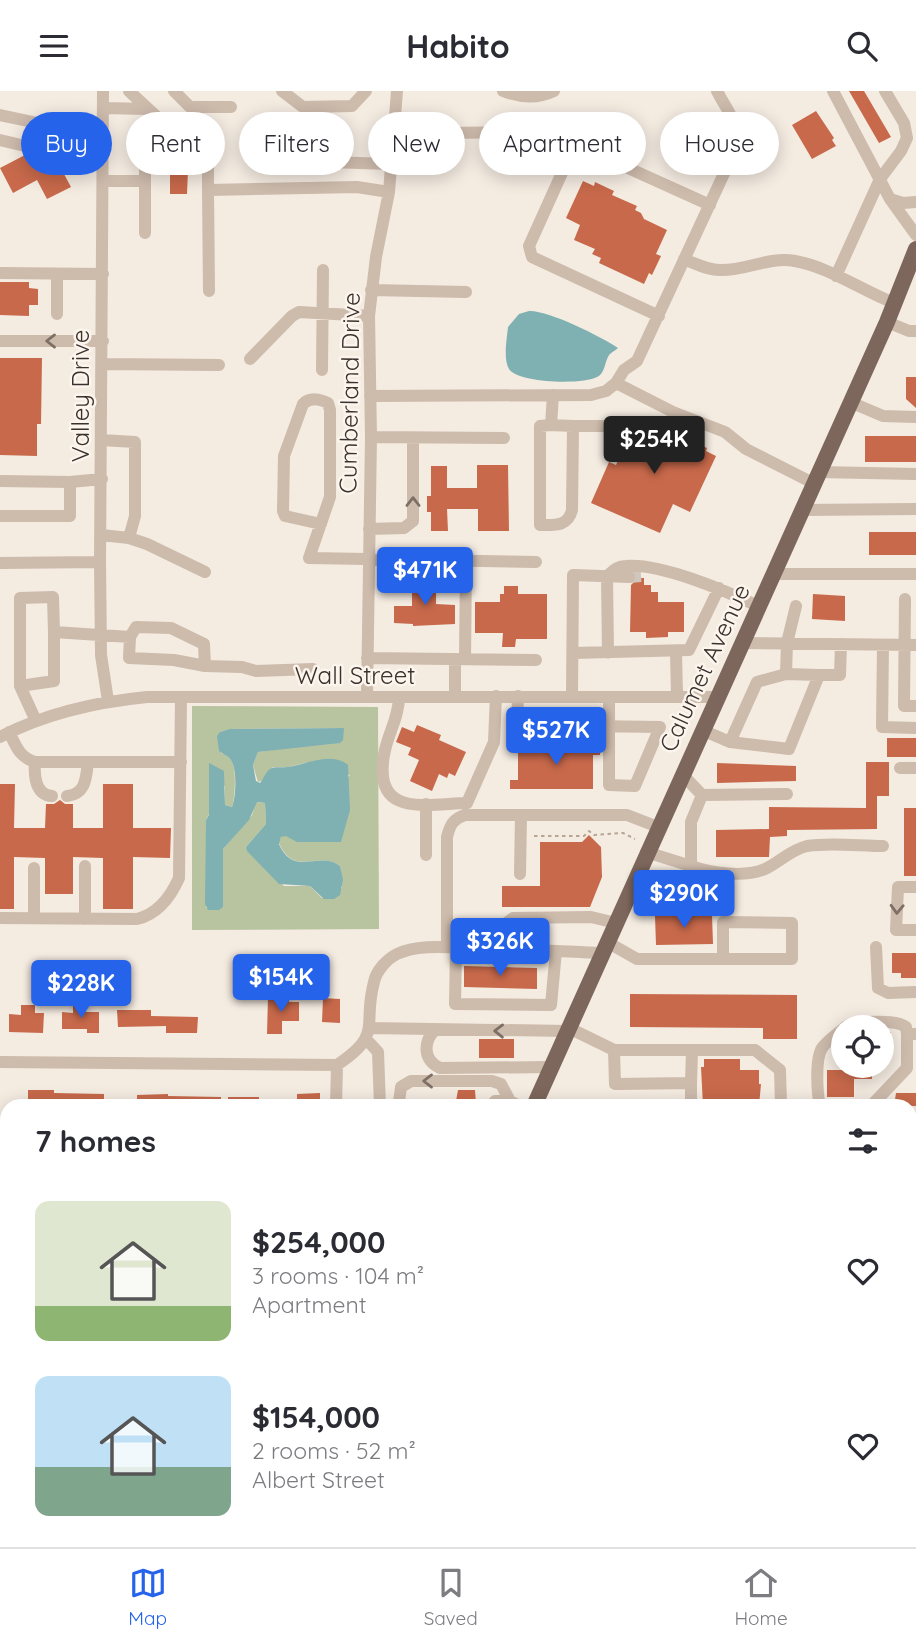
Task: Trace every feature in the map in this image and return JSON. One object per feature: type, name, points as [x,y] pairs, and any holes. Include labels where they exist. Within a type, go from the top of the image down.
[{"type":"main road","name":"Calumet Avenue","points":[[537,1099],[887,322],[916,250]]},
{"type":"street","name":"Valley Drive","points":[[103,91],[103,112]]},
{"type":"street","points":[[103,108],[152,113],[129,91]]},
{"type":"street","points":[[174,91],[190,107],[231,107]]},
{"type":"street","points":[[282,91],[303,107],[352,106],[366,91]]},
{"type":"street","name":"Cumberland Drive","points":[[396,112],[397,91]]},
{"type":"street","points":[[503,91],[524,97],[538,97],[554,91]]},
{"type":"street","points":[[370,396],[601,393],[616,383],[627,367],[638,361],[738,138],[733,117],[718,91]]},
{"type":"street","points":[[833,91],[890,199],[916,235]]},
{"type":"street","points":[[836,276],[880,179],[901,151],[907,138],[904,123],[885,91]]},
{"type":"street","points":[[0,114],[21,119]]},
{"type":"street","points":[[0,140],[21,145]]},
{"type":"street","points":[[659,316],[532,257],[529,252],[529,246],[575,144],[710,205]]},
{"type":"street","name":"Valley Drive","points":[[103,175],[100,562],[103,677],[108,701]]},
{"type":"street","points":[[145,175],[145,233]]},
{"type":"street","points":[[208,175],[209,291]]},
{"type":"street","name":"Cumberland Drive","points":[[367,697],[369,316],[390,175]]},
{"type":"street","points":[[103,181],[145,181]]},
{"type":"street","points":[[208,190],[357,187],[389,192]]},
{"type":"street","points":[[890,199],[916,202]]},
{"type":"street","points":[[684,259],[720,270],[744,268],[776,260],[794,261],[836,276],[894,303]]},
{"type":"street","points":[[323,270],[323,370]]},
{"type":"street","points":[[0,273],[103,274]]},
{"type":"street","points":[[57,274],[57,314]]},
{"type":"street","points":[[371,290],[466,292]]},
{"type":"street","points":[[250,359],[299,312],[369,316]]},
{"type":"street","points":[[887,322],[916,331]]},
{"type":"street","points":[[0,341],[103,341]]},
{"type":"street","points":[[103,364],[219,365]]},
{"type":"street","points":[[616,383],[673,412],[725,432],[746,449],[815,477],[916,474]]},
{"type":"street","points":[[551,425],[553,395]]},
{"type":"street","points":[[304,571],[321,524],[330,497],[330,410],[328,403],[314,400],[303,404],[284,456],[283,511],[285,516],[293,519],[321,524]]},
{"type":"street","points":[[850,402],[883,416],[916,417]]},
{"type":"street","points":[[573,426],[571,516],[562,524],[540,525],[540,426],[551,425],[615,426]]},
{"type":"street","points":[[370,437],[504,438]]},
{"type":"street","points":[[369,529],[404,528],[413,521],[413,438]]},
{"type":"street","points":[[102,440],[135,442],[135,516],[129,538]]},
{"type":"street","points":[[0,481],[70,482],[102,479]]},
{"type":"street","points":[[0,516],[70,516],[70,482]]},
{"type":"street","points":[[801,510],[916,509]]},
{"type":"street","points":[[101,535],[129,538],[147,544],[205,572]]},
{"type":"street","points":[[309,558],[536,562]]},
{"type":"street","points":[[0,563],[100,562]]},
{"type":"street","points":[[455,697],[466,562]]},
{"type":"street","points":[[608,653],[607,576],[616,568],[625,565],[684,577],[719,588],[758,606]]},
{"type":"street","points":[[773,574],[916,574]]},
{"type":"street","points":[[572,697],[573,575],[684,577]]},
{"type":"street","points":[[573,653],[689,650],[719,588]]},
{"type":"street","points":[[20,686],[54,681],[53,597],[20,598],[20,686],[36,722]]},
{"type":"street","points":[[905,599],[910,645],[904,706],[916,706]]},
{"type":"street","points":[[786,674],[787,643],[796,606]]},
{"type":"street","points":[[205,666],[204,644],[172,628],[136,627],[130,637],[129,658],[174,660],[205,666],[242,667],[256,671],[313,669]]},
{"type":"street","points":[[54,632],[130,637]]},
{"type":"street","points":[[741,643],[910,645]]},
{"type":"street","points":[[730,742],[757,682],[786,674],[840,675],[841,644]]},
{"type":"street","points":[[883,645],[882,727],[916,727]]},
{"type":"street","points":[[676,652],[677,697]]},
{"type":"street","points":[[368,658],[537,660]]},
{"type":"street","points":[[256,671],[257,697]]},
{"type":"street","points":[[702,730],[730,742],[789,749],[818,675]]},
{"type":"street","points":[[0,918],[137,919],[146,917],[172,893],[179,878],[181,697]]},
{"type":"street","name":"Wall Street","points":[[5,735],[67,710],[108,701],[181,697],[717,697]]},
{"type":"street","points":[[399,697],[399,712],[384,755],[383,777],[387,793],[398,802],[426,804],[467,803],[494,742],[496,697]]},
{"type":"street","points":[[518,697],[517,725],[609,727],[660,727],[635,786],[609,785],[609,727],[610,697]]},
{"type":"street","points":[[5,735],[18,752],[35,762],[181,762]]},
{"type":"street","points":[[35,762],[36,781],[40,791],[46,796],[52,796]]},
{"type":"street","points":[[67,796],[78,793],[83,787],[88,762]]},
{"type":"street","points":[[901,768],[916,768]]},
{"type":"street","points":[[682,774],[702,795],[787,794]]},
{"type":"street","points":[[691,866],[691,822],[702,795]]},
{"type":"street","points":[[426,804],[426,855]]},
{"type":"street","points":[[556,951],[551,1005],[455,1004],[447,837],[452,822],[465,815],[627,815],[658,827]]},
{"type":"street","points":[[520,873],[521,815]]},
{"type":"street","points":[[646,852],[707,872],[733,874],[763,871],[787,854],[808,846],[883,846]]},
{"type":"street","points":[[85,866],[85,919]]},
{"type":"street","points":[[34,868],[34,918]]},
{"type":"street","points":[[916,887],[898,887],[896,930],[916,930]]},
{"type":"street","points":[[502,949],[505,924],[513,918],[591,917],[616,923]]},
{"type":"street","points":[[0,1062],[337,1065],[359,1049],[368,1033],[374,981],[388,960],[408,950],[452,947],[556,951],[605,948],[637,958],[723,958],[792,958],[792,923],[723,922],[723,958]]},
{"type":"street","points":[[876,947],[878,988],[888,993],[916,992]]},
{"type":"street","points":[[878,1099],[907,1068],[912,1034],[906,1027],[894,1023]]},
{"type":"street","points":[[435,1030],[427,1040],[427,1054],[434,1065],[440,1068],[551,1067]]},
{"type":"street","points":[[368,1033],[568,1030],[614,1050],[755,1050],[780,1070],[781,1099]]},
{"type":"street","points":[[368,1033],[379,1052],[380,1099]]},
{"type":"street","points":[[818,1099],[818,1058],[822,1049],[831,1040]]},
{"type":"street","points":[[614,1050],[615,1084],[691,1083]]},
{"type":"street","points":[[691,1099],[692,1050]]},
{"type":"street","points":[[336,1099],[337,1065]]},
{"type":"street","points":[[399,1099],[401,1087],[411,1081],[492,1081],[501,1084],[512,1099]]},
{"type":"street","points":[[395,1547],[408,1547]]},
{"type":"path","points":[[530,836],[584,836],[589,831],[594,835],[628,834],[635,839]]},
{"type":"green space","points":[[192,706],[378,707],[379,929],[192,930]],"holes":[[[344,728],[331,744],[258,752],[253,765],[258,782],[264,780],[273,767],[310,762],[350,775],[293,839],[286,835],[281,837],[279,843],[292,859],[332,862],[340,866],[342,888],[322,898],[310,886],[284,886],[246,847],[266,824],[265,803],[256,802],[252,815],[223,849],[223,907],[206,908],[206,820],[225,785],[225,805],[232,807],[235,790],[233,764],[221,753],[220,732],[229,729]]]},
{"type":"water","points":[[529,311],[561,319],[618,348],[608,357],[600,375],[590,380],[537,380],[515,374],[509,369],[506,360],[508,327],[519,314]]},
{"type":"water","points":[[344,728],[343,740],[340,743],[258,752],[253,765],[256,781],[260,783],[267,772],[274,768],[326,759],[334,759],[348,765],[350,810],[341,842],[297,842],[286,836],[281,837],[279,844],[292,860],[332,862],[340,866],[343,880],[340,895],[334,899],[324,899],[310,886],[279,884],[247,851],[246,847],[266,824],[265,803],[257,802],[249,820],[223,849],[223,907],[219,910],[208,910],[205,904],[209,763],[224,771],[225,805],[232,807],[235,791],[234,766],[230,759],[219,751],[217,736],[229,729]]},
{"type":"building","points":[[849,91],[864,91],[891,137],[879,143]]},
{"type":"building","points":[[816,111],[834,138],[832,140],[836,146],[812,159],[792,125]]},
{"type":"building","points":[[21,157],[21,175],[64,175],[71,187],[47,199],[37,180],[13,193],[0,168]]},
{"type":"building","points":[[170,175],[188,175],[187,194],[170,194]]},
{"type":"building","points":[[583,181],[594,186],[595,182],[614,191],[612,195],[637,206],[635,210],[641,213],[644,219],[667,230],[656,254],[661,256],[652,275],[649,273],[644,284],[599,263],[601,258],[592,254],[595,249],[574,240],[580,225],[566,218]]},
{"type":"building","points":[[0,282],[29,282],[29,288],[38,289],[38,305],[29,305],[29,316],[0,315]]},
{"type":"building","points":[[0,358],[42,358],[41,424],[37,424],[37,456],[0,455]]},
{"type":"building","points":[[906,377],[916,377],[916,408],[906,399]]},
{"type":"building","points":[[637,417],[707,448],[706,451],[716,456],[690,512],[673,504],[660,533],[591,503],[609,462],[616,465]]},
{"type":"building","points":[[865,436],[916,436],[916,462],[865,462]]},
{"type":"building","points":[[477,465],[508,465],[509,531],[478,531],[478,509],[447,509],[448,531],[431,531],[431,512],[427,512],[427,496],[431,496],[431,466],[447,466],[447,488],[477,488]]},
{"type":"building","points":[[869,532],[916,532],[916,555],[869,555]]},
{"type":"building","points":[[412,578],[436,578],[436,604],[455,605],[455,624],[413,626],[394,623],[394,606],[412,606]]},
{"type":"building","points":[[638,578],[644,578],[644,585],[651,585],[651,592],[658,592],[658,602],[684,602],[684,632],[668,632],[668,637],[646,638],[646,632],[630,632],[631,585]]},
{"type":"building","points":[[504,586],[518,586],[518,594],[547,594],[547,639],[516,639],[515,647],[502,647],[503,633],[475,633],[475,602],[500,602]]},
{"type":"building","points":[[813,594],[845,596],[845,621],[812,619]]},
{"type":"building","points":[[417,725],[441,735],[439,740],[466,752],[455,776],[449,773],[447,778],[439,774],[432,791],[410,781],[419,760],[408,755],[411,748],[396,742],[402,727],[414,732]]},
{"type":"building","points":[[887,738],[916,738],[916,757],[887,757]]},
{"type":"building","points":[[523,741],[534,741],[534,749],[574,749],[574,743],[600,743],[600,755],[593,755],[593,789],[510,789],[510,780],[518,780],[518,750],[523,750]]},
{"type":"building","points":[[866,762],[889,762],[889,796],[877,796],[877,829],[787,830],[787,836],[770,837],[769,857],[716,857],[716,830],[769,829],[769,807],[866,808]]},
{"type":"building","points":[[717,763],[796,766],[796,781],[717,783]]},
{"type":"building","points":[[0,784],[15,784],[14,828],[45,828],[46,804],[54,804],[60,800],[65,804],[73,804],[73,828],[103,828],[103,784],[133,784],[133,828],[171,828],[170,858],[133,857],[133,909],[103,909],[103,858],[73,857],[73,894],[45,894],[45,858],[14,857],[14,909],[0,909]]},
{"type":"building","points":[[904,808],[916,808],[916,876],[904,876]]},
{"type":"building","points":[[589,835],[601,847],[602,877],[590,907],[502,907],[502,886],[540,886],[540,842],[582,842]]},
{"type":"building","points":[[712,915],[713,944],[656,945],[655,916]]},
{"type":"building","points":[[892,953],[916,953],[916,978],[901,978],[901,973],[892,973]]},
{"type":"building","points":[[464,966],[537,968],[537,989],[464,987]]},
{"type":"building","points":[[107,985],[122,985],[122,1002],[107,1002]]},
{"type":"building","points":[[630,994],[797,995],[797,1039],[763,1039],[763,1028],[630,1027]]},
{"type":"building","points":[[268,997],[289,997],[289,1002],[299,1002],[299,1021],[282,1021],[282,1034],[267,1034]]},
{"type":"building","points":[[323,998],[340,999],[340,1023],[322,1022]]},
{"type":"building","points":[[21,1005],[35,1005],[35,1013],[44,1013],[43,1033],[9,1032],[9,1014],[21,1015]]},
{"type":"building","points":[[73,1005],[86,1005],[85,1012],[99,1012],[99,1033],[87,1033],[87,1029],[62,1029],[62,1012],[73,1013]]},
{"type":"building","points":[[117,1010],[151,1010],[151,1016],[198,1017],[197,1033],[166,1033],[166,1026],[118,1027]]},
{"type":"building","points":[[479,1039],[514,1039],[514,1058],[479,1058]]},
{"type":"building","points":[[704,1059],[740,1059],[740,1070],[759,1070],[760,1099],[703,1099],[701,1067],[704,1067]]},
{"type":"building","points":[[827,1070],[831,1070],[831,1078],[872,1079],[854,1079],[854,1097],[827,1097]]},
{"type":"building","points":[[28,1090],[104,1094],[104,1099],[28,1099]]},
{"type":"building","points":[[458,1090],[475,1090],[476,1099],[456,1099]]},
{"type":"building","points":[[320,1093],[320,1099],[297,1099],[297,1094]]},
{"type":"building","points":[[896,1093],[916,1093],[916,1099],[895,1099]]},
{"type":"building","points":[[168,1094],[221,1099],[137,1099],[137,1095]]},
{"type":"building","points":[[228,1097],[259,1097],[259,1099]]},
{"type":"tunnel","points":[[629,577],[642,576]]}]
